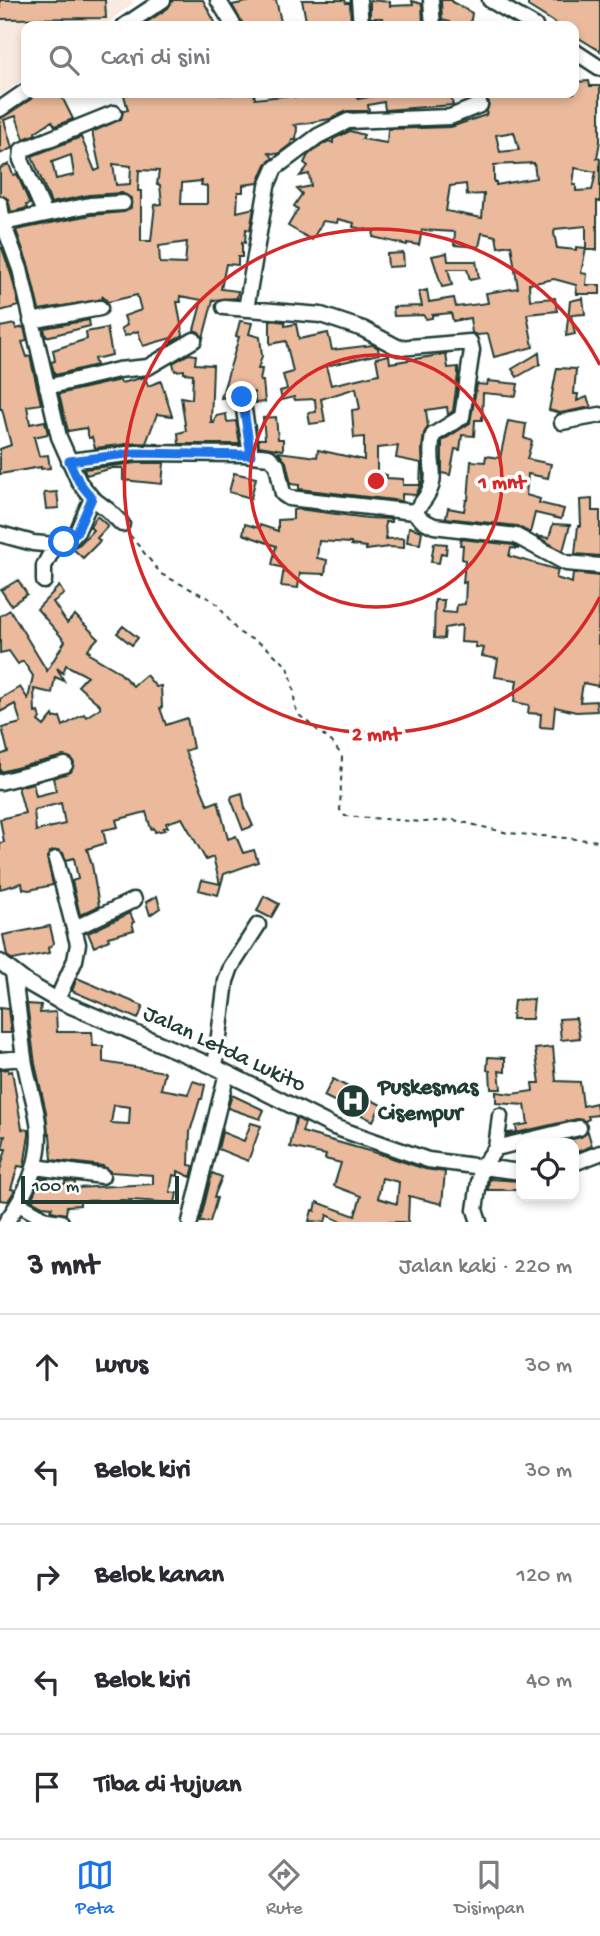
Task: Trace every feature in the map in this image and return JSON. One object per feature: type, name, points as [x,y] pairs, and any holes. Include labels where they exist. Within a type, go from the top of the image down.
[{"type":"street","points":[[132,21],[163,0]]},
{"type":"street","points":[[218,0],[231,21]]},
{"type":"street","points":[[359,0],[361,21]]},
{"type":"street","points":[[431,0],[433,21]]},
{"type":"street","points":[[490,0],[526,21]]},
{"type":"street","points":[[579,54],[600,68]]},
{"type":"street","points":[[0,109],[21,94]]},
{"type":"street","points":[[246,310],[267,186],[275,167],[318,136],[348,121],[450,117],[480,105]]},
{"type":"street","points":[[45,214],[21,160],[22,150],[114,113]]},
{"type":"street","points":[[3,223],[90,205],[123,203]]},
{"type":"street","points":[[0,204],[3,223],[16,255],[59,437],[79,482],[92,498],[122,524]]},
{"type":"street","points":[[224,307],[321,315],[363,328],[399,348],[470,342],[472,350],[462,417],[433,435],[432,489],[414,512]]},
{"type":"street","points":[[31,321],[100,308]]},
{"type":"street","points":[[47,387],[118,370],[148,367],[194,340]]},
{"type":"street","points":[[242,397],[251,455]]},
{"type":"street","points":[[562,422],[600,415]]},
{"type":"street","points":[[69,461],[136,453],[269,457],[274,461],[281,490],[289,498],[414,512],[433,526],[516,536],[566,563],[600,566]]},
{"type":"street","points":[[0,534],[33,543],[55,545],[71,538],[77,532],[92,498]]},
{"type":"street","points":[[44,581],[44,566],[55,545]]},
{"type":"street","points":[[0,782],[65,765]]},
{"type":"street","points":[[56,859],[78,949],[57,1000]]},
{"type":"street","points":[[75,928],[134,900]]},
{"type":"street","points":[[190,1222],[221,1070],[226,981],[231,967],[258,925]]},
{"type":"street","points":[[4,965],[38,1121],[39,1142],[35,1167],[19,1204],[6,1222]]},
{"type":"street","name":"Jalan Letda Lukito","points":[[4,965],[57,1000],[221,1070],[334,1127],[428,1160],[516,1172]]},
{"type":"street","points":[[0,1060],[23,1058]]},
{"type":"street","points":[[480,1222],[475,1210],[481,1168],[496,1148],[500,1116]]},
{"type":"street","points":[[496,1148],[579,1128]]},
{"type":"street","points":[[579,1161],[600,1153]]},
{"type":"street","points":[[35,1167],[102,1176]]},
{"type":"street","points":[[19,1204],[47,1220],[61,1222]]},
{"type":"path","points":[[122,524],[157,571],[217,604],[227,621],[238,632],[265,646],[288,667],[295,707],[299,715],[332,741],[342,756],[340,810],[345,816],[423,822],[454,820],[508,833],[600,841]]},
{"type":"shaded area","points":[[0,0],[133,0],[132,4],[110,21],[21,21],[21,81],[0,96]]},
{"type":"building","points":[[0,0],[105,0],[106,18],[0,19]]},
{"type":"building","points":[[173,0],[203,0],[214,21],[148,21],[168,8]]},
{"type":"building","points":[[257,0],[276,0],[281,21],[241,21],[232,5]]},
{"type":"building","points":[[302,0],[345,0],[350,3],[351,21],[306,21]]},
{"type":"building","points":[[370,0],[390,2],[390,6],[413,5],[412,1],[422,4],[423,21],[383,21],[383,18],[370,18]]},
{"type":"building","points":[[441,0],[452,0],[472,13],[471,21],[442,20]]},
{"type":"building","points":[[528,0],[600,0],[600,51],[579,38],[579,21],[552,21],[528,6]]},
{"type":"building","points":[[589,81],[590,86],[600,86],[600,141],[597,158],[600,159],[600,202],[597,201],[597,250],[586,248],[581,273],[587,274],[586,285],[600,285],[600,294],[577,294],[576,285],[554,279],[529,284],[530,300],[555,298],[557,311],[527,314],[533,347],[494,357],[488,334],[472,333],[470,318],[453,321],[451,313],[432,315],[432,318],[426,319],[423,315],[394,316],[393,307],[422,306],[419,292],[427,290],[429,302],[454,298],[456,307],[488,303],[486,293],[518,288],[511,245],[498,247],[496,236],[482,233],[479,247],[454,245],[455,232],[422,230],[419,245],[407,245],[373,237],[374,231],[353,227],[354,223],[338,219],[337,223],[323,221],[312,240],[288,226],[298,209],[294,206],[302,194],[297,189],[311,186],[309,174],[300,176],[308,166],[304,163],[308,155],[329,141],[333,143],[333,139],[350,131],[364,135],[362,139],[387,143],[388,129],[451,127],[486,115],[489,102],[485,98],[579,98],[579,82]],"holes":[[[514,132],[519,150],[500,152],[496,135]],[[534,163],[536,178],[496,185],[494,182],[494,165]],[[575,168],[596,172],[592,190],[576,191],[576,185],[573,185]],[[466,184],[467,195],[484,194],[482,218],[446,211],[450,186]],[[586,226],[586,248],[576,247],[576,250],[557,248],[555,229]]]},
{"type":"building","points":[[62,98],[73,119],[55,126],[52,121],[35,132],[36,134],[24,139],[16,116],[4,120],[12,148],[0,154],[0,119],[31,99]]},
{"type":"building","points":[[125,98],[451,98],[453,105],[385,110],[384,102],[368,105],[369,111],[347,111],[330,119],[294,125],[297,127],[296,140],[292,140],[291,144],[278,154],[269,153],[273,158],[266,164],[258,183],[243,185],[243,192],[238,192],[237,212],[254,208],[250,230],[246,229],[245,243],[242,242],[242,257],[238,257],[238,265],[226,264],[221,289],[238,291],[237,298],[213,300],[203,338],[194,330],[202,300],[180,296],[181,302],[177,302],[183,335],[171,342],[171,338],[143,346],[138,331],[125,336],[121,329],[127,325],[124,316],[141,310],[137,295],[108,302],[102,296],[103,299],[39,310],[29,267],[16,230],[91,215],[124,212],[131,208],[131,198],[122,193],[89,195],[51,203],[32,156],[81,137],[95,171],[100,169],[92,132],[121,119],[123,111],[128,110]],"holes":[[[71,155],[74,175],[56,179],[52,162]],[[113,164],[131,166],[130,184],[116,185]],[[139,170],[159,171],[157,184],[160,185],[162,204],[155,205],[151,241],[141,241],[141,191],[138,191]],[[202,181],[201,185],[207,186],[207,204],[181,204],[182,183]],[[187,242],[185,264],[160,263],[159,246]]]},
{"type":"building","points":[[9,164],[13,175],[17,174],[30,204],[26,205],[27,208],[11,212],[8,199],[0,195],[0,168]]},
{"type":"building","points":[[0,248],[12,277],[19,306],[0,311]]},
{"type":"building","points":[[403,253],[404,266],[388,267],[387,254]]},
{"type":"building","points":[[447,253],[448,261],[476,261],[479,278],[470,280],[467,269],[448,269],[452,285],[442,287],[432,256]]},
{"type":"building","points":[[583,298],[585,314],[571,315],[575,334],[566,336],[570,301]]},
{"type":"building","points":[[89,320],[90,326],[46,337],[44,328]]},
{"type":"building","points":[[270,320],[285,322],[285,326],[296,324],[299,339],[328,333],[332,350],[373,345],[378,348],[379,354],[326,366],[331,385],[379,374],[376,358],[389,355],[390,363],[446,354],[448,368],[458,367],[453,411],[448,415],[447,407],[426,410],[428,427],[424,433],[422,448],[423,480],[416,495],[402,494],[402,501],[299,489],[299,485],[291,484],[286,462],[278,452],[317,457],[318,450],[364,460],[364,437],[354,438],[352,410],[360,409],[356,388],[321,399],[325,422],[310,424],[308,413],[316,412],[315,399],[295,400],[294,397],[282,400],[280,391],[287,389],[283,375],[293,372],[286,341],[270,344]],"holes":[[[398,446],[396,458],[421,463],[420,485],[403,485],[403,479],[386,478],[387,475],[377,473],[377,448]]]},
{"type":"building","points":[[240,321],[252,323],[249,334],[260,337],[262,356],[258,369],[262,369],[260,381],[263,381],[265,402],[255,403],[254,392],[241,387],[235,390],[233,396],[221,398],[239,337],[236,336]]},
{"type":"building","points":[[15,324],[16,329],[24,327],[27,341],[22,342],[27,357],[30,356],[41,404],[27,406],[30,424],[45,421],[48,434],[34,437],[39,456],[48,455],[50,468],[0,474],[0,449],[11,445],[0,409],[0,327]]},
{"type":"building","points":[[107,328],[112,355],[94,359],[96,365],[55,375],[51,362],[55,361],[53,350],[87,339],[86,332]]},
{"type":"building","points":[[539,353],[540,364],[517,377],[512,369]]},
{"type":"building","points":[[189,354],[196,355],[195,364],[213,365],[211,423],[214,423],[216,416],[226,414],[227,422],[236,421],[240,444],[179,444],[178,433],[186,431],[181,397],[192,399],[193,374],[184,373],[184,370],[175,371],[173,363]]},
{"type":"building","points":[[557,368],[576,369],[574,394],[578,394],[577,401],[587,397],[591,407],[560,413],[549,410]]},
{"type":"building","points":[[145,377],[148,386],[161,381],[172,416],[157,414],[146,443],[159,444],[135,443],[95,448],[86,428],[68,431],[59,394]]},
{"type":"building","points":[[488,381],[518,384],[516,396],[483,393],[482,420],[475,420],[474,436],[462,435],[460,450],[455,449],[450,475],[442,473],[442,441],[470,423],[477,384],[487,385]]},
{"type":"building","points":[[276,417],[278,439],[283,439],[283,450],[259,446],[258,439],[265,439],[263,418]]},
{"type":"building","points":[[508,421],[526,424],[524,438],[532,441],[527,459],[551,464],[548,478],[528,474],[526,495],[540,499],[539,503],[564,509],[561,519],[535,513],[530,533],[517,526],[446,518],[448,508],[464,511],[468,500],[471,461],[485,462],[486,456],[500,458]]},
{"type":"building","points":[[164,463],[162,484],[123,480],[123,468],[86,475],[84,469]]},
{"type":"building","points":[[234,473],[256,478],[251,498],[229,492]]},
{"type":"building","points":[[57,492],[59,508],[46,509],[44,493]]},
{"type":"building","points":[[592,499],[592,511],[600,511],[600,556],[575,554],[578,526],[581,526],[580,500]]},
{"type":"building","points":[[293,510],[391,519],[391,522],[385,522],[386,539],[404,538],[404,548],[366,550],[366,547],[351,543],[319,541],[317,558],[327,560],[325,574],[300,573],[298,588],[281,586],[284,568],[272,565],[276,546],[243,534],[245,524],[259,528],[260,525],[278,531],[278,520],[293,519]]},
{"type":"building","points":[[97,516],[108,526],[97,538],[100,541],[83,558],[72,548],[80,544],[93,530],[90,527]]},
{"type":"building","points":[[553,524],[570,525],[563,551],[536,536],[549,538]]},
{"type":"building","points":[[409,527],[422,531],[420,544],[407,542]]},
{"type":"building","points":[[461,539],[513,545],[519,549],[511,548],[509,556],[558,570],[556,578],[572,583],[573,573],[599,576],[600,674],[598,686],[583,683],[580,702],[596,701],[597,711],[576,712],[555,707],[553,728],[540,727],[541,714],[528,713],[529,705],[514,702],[517,680],[495,677],[498,659],[482,656],[484,648],[476,647],[476,643],[461,642],[462,625],[445,628],[444,639],[434,638],[435,600],[444,600],[443,612],[456,613],[457,605],[465,604],[465,560],[462,559]]},
{"type":"building","points":[[434,543],[447,544],[446,554],[441,553],[439,563],[431,562]]},
{"type":"building","points":[[18,580],[27,594],[11,605],[1,590]]},
{"type":"building","points":[[59,586],[64,594],[53,602],[67,623],[75,615],[98,638],[87,650],[89,654],[118,671],[133,686],[146,675],[156,687],[161,686],[160,708],[166,725],[187,718],[193,748],[185,751],[208,805],[218,801],[228,839],[236,836],[243,853],[254,850],[258,862],[224,874],[218,895],[199,890],[202,880],[220,884],[213,857],[206,860],[182,818],[166,823],[168,827],[163,828],[165,830],[155,832],[154,828],[151,829],[146,812],[116,820],[118,827],[103,830],[106,843],[87,849],[99,906],[80,915],[72,881],[78,879],[74,858],[66,860],[58,850],[50,852],[47,857],[53,885],[29,890],[23,889],[22,883],[0,889],[0,843],[4,842],[0,819],[25,813],[18,787],[33,783],[36,796],[56,791],[53,778],[71,772],[74,763],[71,758],[63,756],[0,772],[0,755],[8,752],[2,728],[21,723],[15,704],[0,712],[0,699],[20,687],[28,699],[33,676],[23,661],[18,664],[9,651],[0,653],[0,616],[10,610],[47,671],[65,641],[37,609]],"holes":[[[66,665],[87,676],[78,686],[100,705],[100,708],[63,726],[60,717],[54,718],[53,715],[44,726],[38,721],[38,712],[35,713],[34,689],[52,693],[55,677],[64,681],[57,668],[63,673]],[[61,803],[65,824],[36,831],[34,810]]]},
{"type":"building","points":[[123,626],[138,638],[132,645],[117,633]]},
{"type":"building","points":[[242,793],[253,826],[243,830],[231,799],[232,796]]},
{"type":"building","points":[[157,896],[160,908],[150,915],[146,902]]},
{"type":"building","points":[[264,896],[279,904],[271,918],[257,911]]},
{"type":"building","points":[[130,913],[134,930],[108,937],[109,940],[94,947],[88,933]]},
{"type":"building","points":[[50,926],[54,943],[48,948],[49,953],[13,960],[7,956],[3,935]]},
{"type":"building","points":[[77,978],[143,1006],[138,1019],[72,991]]},
{"type":"building","points":[[534,999],[532,1019],[512,1019],[514,1000]]},
{"type":"building","points":[[27,1004],[41,1005],[40,1013],[56,1012],[57,1032],[92,1032],[93,1046],[103,1046],[103,1062],[165,1072],[161,1089],[188,1094],[193,1081],[205,1085],[190,1132],[189,1165],[194,1166],[191,1177],[178,1171],[178,1176],[173,1175],[170,1192],[177,1193],[175,1203],[80,1201],[80,1205],[67,1206],[66,1214],[51,1211],[52,1207],[42,1206],[31,1200],[41,1178],[48,1179],[47,1185],[75,1182],[75,1188],[153,1184],[153,1175],[111,1172],[103,1166],[52,1160],[50,1134],[35,1064]],"holes":[[[114,1105],[130,1107],[129,1124],[111,1123]]]},
{"type":"building","points":[[0,1008],[8,1009],[11,1033],[0,1033]]},
{"type":"building","points":[[576,1018],[580,1038],[561,1040],[559,1019]]},
{"type":"building","points":[[553,1047],[556,1081],[580,1082],[583,1106],[596,1103],[598,1115],[588,1116],[589,1119],[585,1121],[577,1119],[507,1135],[517,1132],[516,1126],[528,1124],[525,1105],[496,1103],[496,1092],[512,1094],[533,1091],[532,1083],[540,1083],[535,1049]]},
{"type":"building","points":[[488,1057],[505,1058],[505,1072],[499,1071],[501,1089],[491,1089],[490,1071],[487,1070]]},
{"type":"building","points":[[8,1069],[8,1072],[12,1071],[22,1129],[29,1130],[29,1135],[24,1167],[18,1166],[11,1189],[15,1190],[8,1201],[0,1200],[0,1170],[6,1149],[2,1149],[5,1136],[0,1137],[0,1070]]},
{"type":"building","name":"Puskesmas Cisempur","points":[[333,1079],[381,1105],[373,1121],[324,1096]]},
{"type":"building","points":[[232,1095],[264,1110],[260,1119],[228,1108]]},
{"type":"building","points":[[296,1118],[305,1123],[302,1132],[425,1169],[445,1172],[442,1204],[409,1196],[408,1222],[342,1222],[327,1215],[325,1222],[309,1221],[317,1202],[355,1216],[361,1196],[334,1186],[341,1163],[325,1159],[326,1155],[290,1147]],"holes":[[[382,1178],[399,1182],[397,1204],[378,1198]]]},
{"type":"building","points":[[251,1123],[261,1126],[248,1161],[218,1149],[222,1132],[244,1141]]},
{"type":"building","points":[[588,1132],[592,1146],[579,1151],[577,1138]]},
{"type":"building","points":[[212,1173],[222,1177],[214,1197],[217,1198],[210,1222],[200,1222]]},
{"type":"building","points":[[489,1179],[516,1181],[516,1190],[488,1190]]},
{"type":"place","name":"Puskesmas Cisempur","points":[[353,1101]]},
{"type":"route","points":[[64,542],[77,532],[92,498],[79,482],[69,461],[136,453],[251,455],[242,397]]}]
